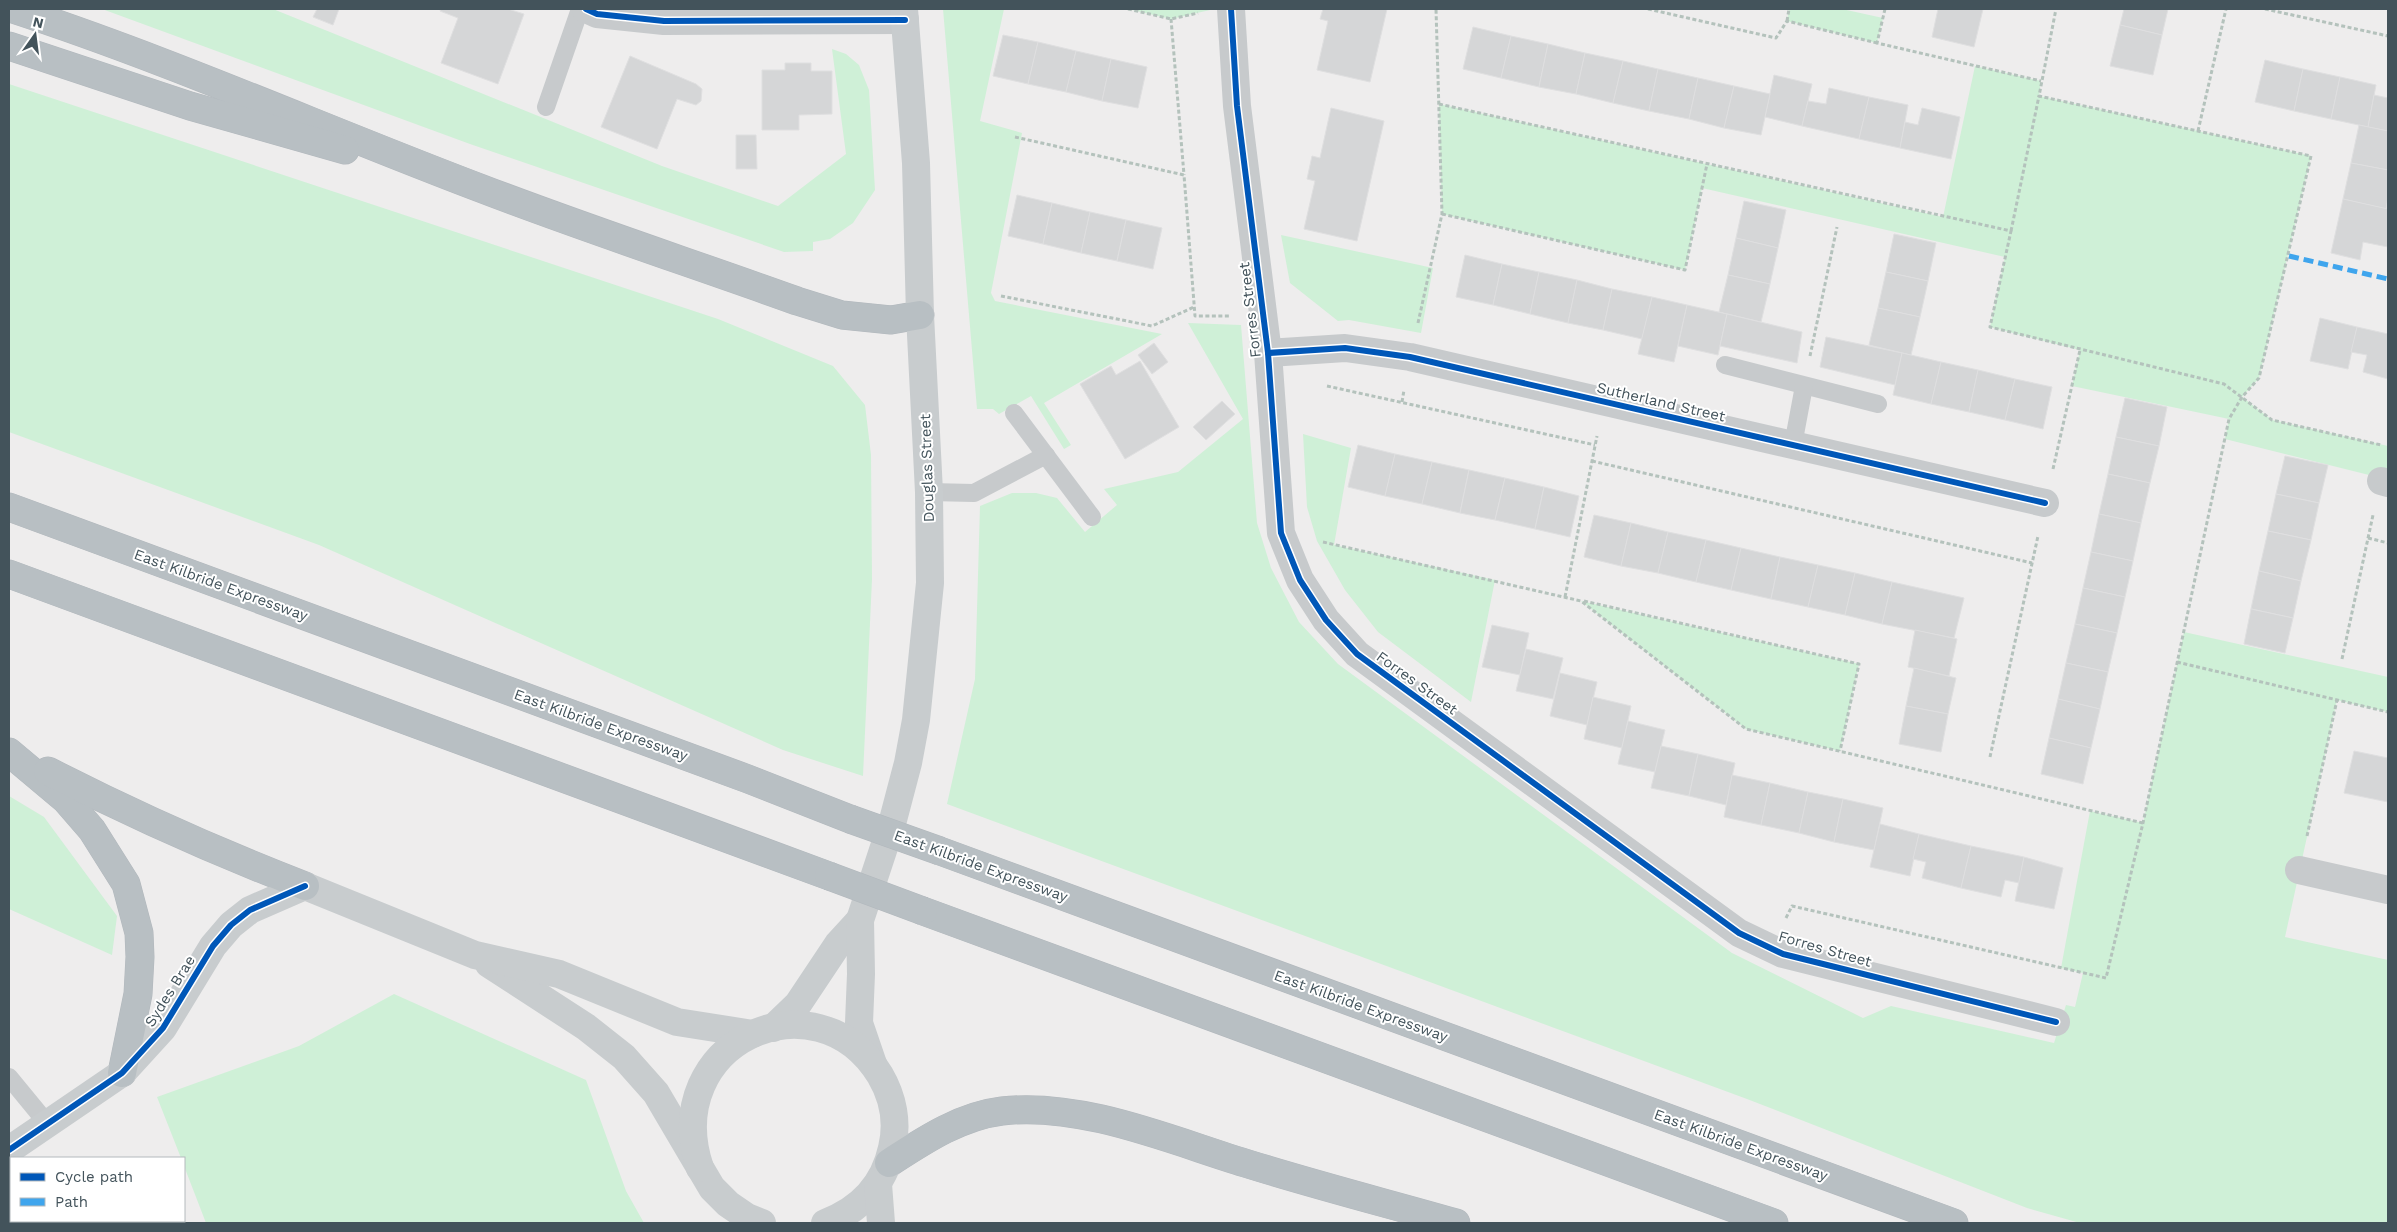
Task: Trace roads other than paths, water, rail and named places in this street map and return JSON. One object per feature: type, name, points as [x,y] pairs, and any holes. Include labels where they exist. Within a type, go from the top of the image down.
[{"type":"highway","points":[[13,9],[89,34],[198,74],[481,189],[824,309],[842,315],[891,320],[920,315]]},
{"type":"highway","points":[[9,46],[190,106],[481,189]]},
{"type":"highway","name":"East Kilbride Expressway","points":[[9,507],[850,819],[1954,1223]]},
{"type":"highway","points":[[9,574],[1774,1223]]},
{"type":"highway","points":[[9,752],[140,817],[225,855],[305,886]]},
{"type":"highway","points":[[9,752],[66,800],[92,830],[126,884],[139,933],[140,957],[138,994],[122,1073]]},
{"type":"highway","points":[[883,1174],[931,1136],[966,1120],[1000,1112],[1030,1110],[1087,1117],[1164,1137],[1246,1163],[1456,1223]]},
{"type":"main road","name":"Douglas Street","points":[[873,1064],[859,1023],[861,974],[860,920],[893,820],[916,720],[930,583],[929,492],[920,315],[916,163],[904,15]]},
{"type":"main road","points":[[305,886],[475,955],[559,974],[677,1022],[763,1031]]},
{"type":"main road","name":"Sydes Brae","points":[[9,1150],[46,1122],[122,1073],[163,1028],[213,946],[231,925],[250,910],[305,886]]},
{"type":"main road","name":"Douglas Street","points":[[763,1031],[798,1004],[838,944],[860,920]]},
{"type":"main road","points":[[475,955],[586,1027],[624,1057],[656,1093],[712,1188],[728,1204],[753,1221]]},
{"type":"main road","points":[[700,1168],[692,1133],[692,1116],[699,1090],[712,1067],[723,1053],[737,1042],[763,1031],[791,1025],[810,1026],[845,1039],[873,1064],[887,1086],[894,1112],[895,1137],[883,1174],[881,1223]]},
{"type":"main road","points":[[825,1223],[852,1210],[866,1198],[883,1174]]},
{"type":"street","points":[[586,9],[597,14],[664,21],[904,15]]},
{"type":"street","name":"Forres Street","points":[[1231,9],[1237,106],[1268,353],[1281,533],[1300,580],[1326,620],[1357,654],[1739,933],[1783,954],[2056,1022]]},
{"type":"street","name":"Sutherland Street","points":[[1268,353],[1345,348],[1410,357],[2045,503]]},
{"type":"street","points":[[2300,870],[2388,890]]},
{"type":"lane","points":[[546,107],[580,9]]},
{"type":"lane","points":[[1725,365],[1878,404]]},
{"type":"lane","points":[[1793,445],[1804,386]]},
{"type":"lane","points":[[1014,413],[1092,517]]},
{"type":"lane","points":[[929,492],[974,493],[1046,455]]},
{"type":"lane","points":[[9,1077],[46,1122]]}]
